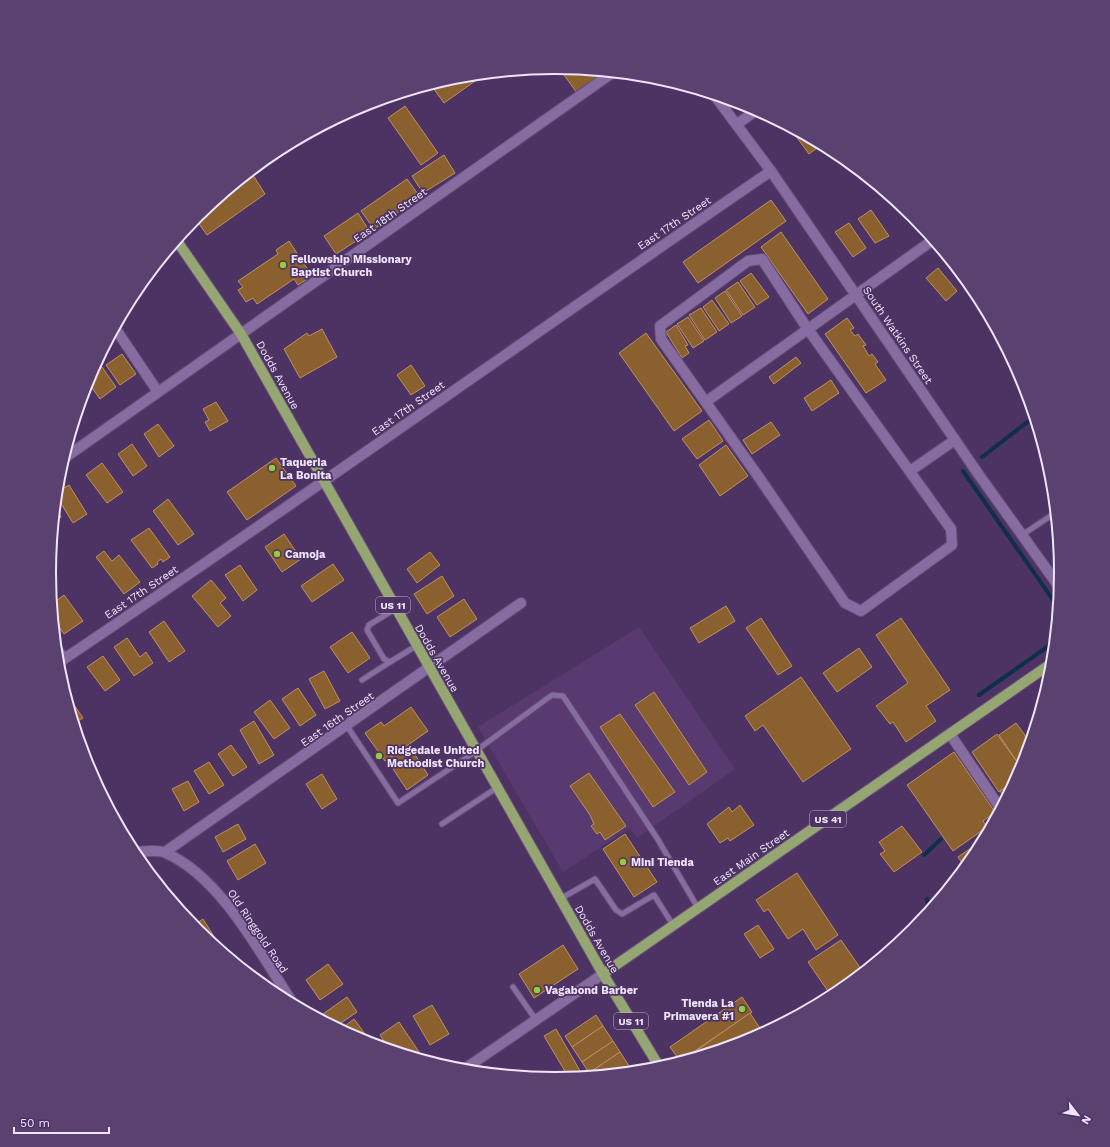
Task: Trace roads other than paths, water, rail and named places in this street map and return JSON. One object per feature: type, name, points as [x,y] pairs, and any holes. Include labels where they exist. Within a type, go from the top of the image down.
[{"type":"main road","name":"Dodds Avenue","points":[[179,245],[241,334],[560,899],[656,1062]]},
{"type":"main road","name":"East Main Street","points":[[603,974],[1045,668]]},
{"type":"street","name":"East 18th Street","points":[[71,454],[605,78]]},
{"type":"street","name":"South Watkins Street","points":[[720,103],[771,171],[955,440],[1054,579]]},
{"type":"street","points":[[737,124],[751,114]]},
{"type":"street","name":"East 17th Street","points":[[64,659],[324,482],[771,171]]},
{"type":"street","points":[[707,402],[807,328],[929,243]]},
{"type":"street","points":[[762,259],[807,328],[951,529],[952,545],[861,611],[845,603],[707,402],[661,339],[660,326],[748,261],[762,259]]},
{"type":"street","points":[[118,333],[158,392]]},
{"type":"street","points":[[910,471],[955,440]]},
{"type":"street","name":"East 16th Street","points":[[165,852],[429,669],[521,603]]},
{"type":"street","points":[[950,734],[997,804]]},
{"type":"street","points":[[141,852],[165,852]]},
{"type":"street","name":"Old Ringgold Road","points":[[165,852],[193,870],[213,887],[231,909],[287,994]]},
{"type":"street","name":"East Main Street","points":[[470,1065],[603,974]]},
{"type":"lane","points":[[1022,535],[1051,516]]},
{"type":"lane","points":[[390,662],[384,659],[367,630],[369,625],[395,609]]},
{"type":"lane","points":[[362,680],[416,646]]},
{"type":"lane","points":[[347,726],[398,803],[476,751],[552,695],[563,696],[657,838],[698,908]]},
{"type":"lane","points":[[442,824],[498,787]]},
{"type":"lane","points":[[560,899],[595,879],[616,910],[622,914],[654,895],[673,925]]},
{"type":"lane","points":[[513,987],[536,1020]]},
{"type":"waterway","points":[[982,457],[1030,420]]},
{"type":"waterway","points":[[963,471],[1053,600]]},
{"type":"waterway","points":[[979,695],[1049,646]]},
{"type":"waterway","points":[[924,855],[941,839]]},
{"type":"waterway","points":[[927,899],[928,905]]},
{"type":"place","name":"Fellowship Missionary Baptist Church","points":[[283,265]]},
{"type":"place","name":"Taqueria La Bonita","points":[[272,468]]},
{"type":"place","name":"Camoja","points":[[277,554]]},
{"type":"place","name":"Ridgedale United Methodist Church","points":[[379,756]]},
{"type":"place","name":"Mini Tienda","points":[[623,862]]},
{"type":"place","name":"Vagabond Barber","points":[[537,990]]},
{"type":"place","name":"Tienda La Primavera #1","points":[[742,1009]]}]
